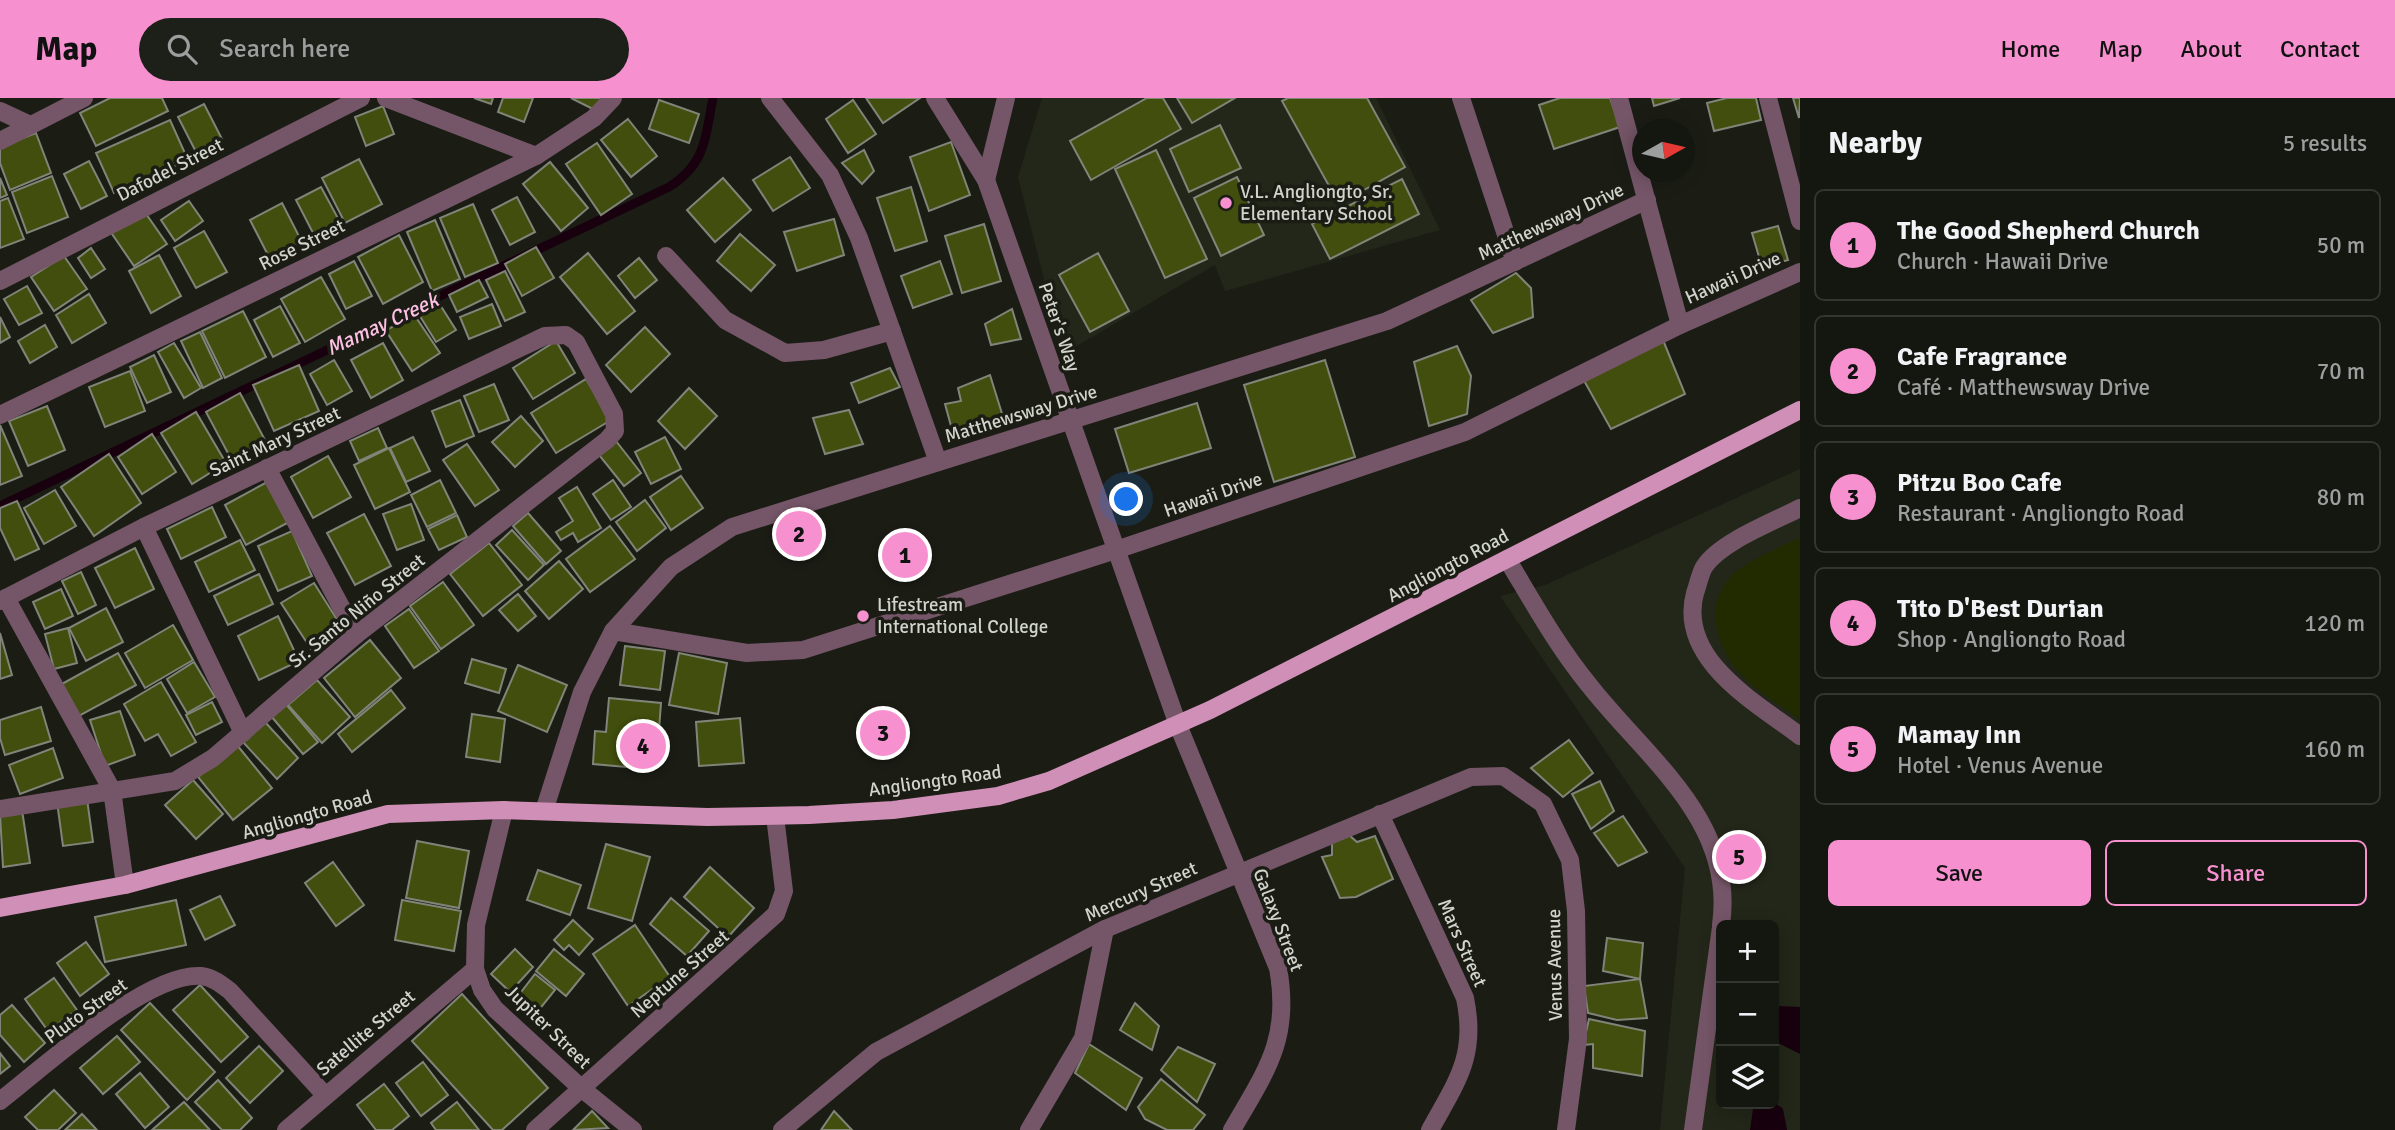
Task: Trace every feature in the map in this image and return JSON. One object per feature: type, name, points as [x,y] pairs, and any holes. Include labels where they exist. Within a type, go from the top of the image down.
[{"type":"main road","name":"Angliongto Road","points":[[0,908],[125,885],[292,842],[365,817],[419,812],[504,810],[775,816],[893,810],[998,796],[1049,781],[1178,725],[1800,410]]},
{"type":"street","points":[[0,141],[84,98]]},
{"type":"street","name":"Dafodel Street","points":[[0,281],[360,98]]},
{"type":"street","points":[[386,98],[536,156]]},
{"type":"street","name":"Rose Street","points":[[0,415],[536,156],[594,118],[613,98]]},
{"type":"street","points":[[770,98],[830,175],[859,238],[938,462]]},
{"type":"street","name":"Peter's Way","points":[[935,98],[986,180],[1178,725]]},
{"type":"street","points":[[986,180],[1006,98]]},
{"type":"street","points":[[1461,98],[1515,262]]},
{"type":"street","points":[[1619,98],[1681,325]]},
{"type":"street","points":[[1768,98],[1799,214]]},
{"type":"street","points":[[0,111],[30,125]]},
{"type":"street","name":"Matthewsway Drive","points":[[544,811],[582,692],[612,631],[671,567],[732,527],[1387,321],[1647,200]]},
{"type":"street","points":[[666,256],[724,320],[785,353],[824,350],[892,331]]},
{"type":"street","name":"Hawaii Drive","points":[[612,631],[747,653],[803,650],[1116,550],[1465,432],[1681,325],[1800,272]]},
{"type":"street","name":"Saint Mary Street","points":[[125,885],[112,790],[3,600],[144,527],[545,337],[566,335]]},
{"type":"street","name":"Sr. Santo Niño Street","points":[[0,809],[175,780],[213,758],[356,635],[615,431],[614,414],[583,352],[576,342],[566,335]]},
{"type":"street","points":[[268,468],[356,635]]},
{"type":"street","points":[[1800,508],[1726,547],[1704,567],[1693,601],[1696,634],[1724,677],[1800,736]]},
{"type":"street","points":[[144,527],[243,733]]},
{"type":"street","points":[[1507,559],[1566,656],[1699,817],[1714,848],[1721,880],[1721,920]]},
{"type":"street","name":"Galaxy Street","points":[[1178,725],[1237,874],[1278,968],[1284,1001],[1278,1040],[1262,1078],[1232,1130]]},
{"type":"street","name":"Mercury Street","points":[[782,1130],[876,1052],[1105,929],[1471,777],[1503,776],[1543,804]]},
{"type":"street","name":"Venus Avenue","points":[[1543,804],[1570,860],[1576,911],[1578,1039],[1566,1130]]},
{"type":"street","name":"Jupiter Street","points":[[504,810],[476,925],[475,969],[482,990],[495,1009],[633,1130]]},
{"type":"street","name":"Mars Street","points":[[1380,814],[1465,998],[1471,1026],[1465,1067],[1430,1130]]},
{"type":"street","name":"Neptune Street","points":[[535,1130],[776,914],[784,891],[775,816]]},
{"type":"street","points":[[1029,1130],[1083,1038],[1105,929]]},
{"type":"street","points":[[1693,1130],[1716,962]]},
{"type":"street","name":"Satellite Street","points":[[286,1130],[475,969]]},
{"type":"street","name":"Pluto Street","points":[[0,1101],[125,1005],[178,979],[201,976],[215,980],[230,990],[325,1095]]},
{"type":"shaded area","name":"V.L. Angliongto, Sr. Elementary School","points":[[1042,98],[1376,98],[1440,230],[1225,291],[1215,265],[1063,354],[1018,177]]},
{"type":"shaded area","points":[[1800,469],[1800,1130],[1660,1130],[1685,868],[1500,596],[1545,585]]},
{"type":"shaded area","points":[[1779,1006],[1800,1007],[1800,1054],[1779,1044]]},
{"type":"shaded area","points":[[1779,1106],[1783,1109],[1787,1130],[1750,1130],[1753,1109],[1779,1109]]},
{"type":"green space","points":[[1800,537],[1800,720],[1756,688],[1733,666],[1719,636],[1715,610],[1718,597],[1733,574],[1752,561]]},
{"type":"building","points":[[110,98],[162,98],[168,111],[96,146],[80,113]]},
{"type":"building","points":[[474,98],[493,98],[491,104]]},
{"type":"building","points":[[503,98],[533,98],[524,122],[498,112]]},
{"type":"building","points":[[571,98],[602,98],[597,111]]},
{"type":"building","points":[[866,98],[920,98],[883,123]]},
{"type":"building","points":[[1147,98],[1163,98],[1181,129],[1091,180],[1070,141]]},
{"type":"building","points":[[1177,98],[1235,98],[1192,123]]},
{"type":"building","points":[[1288,98],[1367,98],[1405,167],[1339,204],[1282,101]]},
{"type":"building","points":[[1560,98],[1610,98],[1620,127],[1554,149],[1539,105]]},
{"type":"building","points":[[1652,98],[1680,98],[1654,106]]},
{"type":"building","points":[[1727,98],[1756,98],[1761,120],[1714,131],[1707,103]]},
{"type":"building","points":[[1793,98],[1800,98],[1799,118]]},
{"type":"building","points":[[659,100],[699,114],[689,143],[649,129]]},
{"type":"building","points":[[853,100],[876,134],[848,153],[826,119]]},
{"type":"building","points":[[204,104],[222,139],[196,152],[178,117]]},
{"type":"building","points":[[383,106],[394,134],[366,146],[355,117]]},
{"type":"building","points":[[628,119],[657,156],[631,177],[601,140]]},
{"type":"building","points":[[170,120],[188,160],[114,193],[96,153]]},
{"type":"building","points":[[1220,125],[1241,168],[1189,192],[1170,149]]},
{"type":"building","points":[[36,133],[51,173],[10,190],[0,163],[0,147]]},
{"type":"building","points":[[951,142],[970,195],[929,211],[910,157]]},
{"type":"building","points":[[597,143],[632,194],[601,215],[566,164]]},
{"type":"building","points":[[864,150],[874,171],[862,184],[842,163]]},
{"type":"building","points":[[1156,150],[1207,259],[1165,278],[1115,169]]},
{"type":"building","points":[[790,157],[810,188],[773,211],[753,180]]},
{"type":"building","points":[[359,159],[382,204],[345,223],[322,178]]},
{"type":"building","points":[[89,161],[107,196],[81,209],[64,174]]},
{"type":"building","points":[[550,162],[588,208],[561,231],[523,184]]},
{"type":"building","points":[[52,176],[68,217],[27,233],[12,192]]},
{"type":"building","points":[[1237,177],[1264,235],[1221,256],[1194,198]]},
{"type":"building","points":[[0,178],[7,195],[0,198]]},
{"type":"building","points":[[723,178],[751,210],[715,242],[687,210]]},
{"type":"building","points":[[1402,179],[1419,214],[1330,259],[1312,224]]},
{"type":"building","points":[[321,187],[340,222],[314,235],[296,200]]},
{"type":"building","points":[[911,187],[927,241],[895,251],[877,198]]},
{"type":"building","points":[[517,197],[535,232],[510,245],[492,210]]},
{"type":"building","points":[[8,198],[24,239],[0,248],[0,201]]},
{"type":"building","points":[[189,201],[203,221],[175,241],[161,220]]},
{"type":"building","points":[[282,203],[302,242],[270,259],[250,220]]},
{"type":"building","points":[[473,204],[498,263],[465,277],[440,218]]},
{"type":"building","points":[[142,208],[167,244],[134,266],[110,231]]},
{"type":"building","points":[[834,219],[844,255],[797,271],[784,232]]},
{"type":"building","points":[[435,220],[460,279],[432,291],[407,232]]},
{"type":"building","points":[[984,224],[1001,281],[962,293],[945,236]]},
{"type":"building","points":[[1778,226],[1788,260],[1762,267],[1752,233]]},
{"type":"building","points":[[204,231],[227,272],[196,288],[174,248]]},
{"type":"building","points":[[740,234],[775,265],[751,291],[717,261]]},
{"type":"building","points":[[399,235],[423,282],[383,304],[358,257]]},
{"type":"building","points":[[536,247],[554,278],[522,296],[505,264]]},
{"type":"building","points":[[91,248],[105,269],[91,278],[78,258]]},
{"type":"building","points":[[588,253],[635,311],[607,334],[560,277]]},
{"type":"building","points":[[1098,253],[1129,311],[1090,332],[1059,275]]},
{"type":"building","points":[[159,255],[181,296],[151,313],[129,271]]},
{"type":"building","points":[[64,256],[87,289],[54,311],[31,277]]},
{"type":"building","points":[[639,258],[657,280],[635,298],[618,276]]},
{"type":"building","points":[[354,261],[372,296],[346,309],[329,274]]},
{"type":"building","points":[[940,261],[952,294],[913,308],[901,276]]},
{"type":"building","points":[[505,271],[525,312],[505,321],[486,280]]},
{"type":"building","points":[[1516,273],[1531,288],[1533,317],[1493,333],[1471,300]]},
{"type":"building","points":[[321,277],[345,319],[305,342],[281,299]]},
{"type":"building","points":[[479,280],[488,297],[457,312],[449,295]]},
{"type":"building","points":[[27,286],[42,313],[19,325],[4,299]]},
{"type":"building","points":[[89,294],[106,323],[72,343],[56,315]]},
{"type":"building","points":[[437,300],[456,330],[436,342],[418,313]]},
{"type":"building","points":[[492,304],[501,326],[469,339],[460,317]]},
{"type":"building","points":[[280,306],[300,343],[273,357],[254,320]]},
{"type":"building","points":[[1012,309],[1021,339],[991,345],[985,324]]},
{"type":"building","points":[[243,311],[266,357],[225,378],[202,331]]},
{"type":"building","points":[[413,313],[440,353],[412,371],[386,331]]},
{"type":"building","points":[[0,317],[10,337],[0,343]]},
{"type":"building","points":[[45,325],[57,347],[30,363],[18,341]]},
{"type":"building","points":[[645,327],[670,354],[631,392],[606,365]]},
{"type":"building","points":[[200,332],[222,378],[203,388],[181,341]]},
{"type":"building","points":[[1663,340],[1685,394],[1611,429],[1582,377]]},
{"type":"building","points":[[556,341],[575,373],[533,399],[513,368]]},
{"type":"building","points":[[174,343],[201,388],[184,398],[158,352]]},
{"type":"building","points":[[383,343],[403,380],[371,398],[351,360]]},
{"type":"building","points":[[1457,346],[1471,376],[1467,414],[1429,426],[1414,362]]},
{"type":"building","points":[[154,355],[171,392],[147,403],[130,367]]},
{"type":"building","points":[[334,360],[352,391],[327,405],[310,374]]},
{"type":"building","points":[[1325,360],[1355,457],[1274,482],[1244,385]]},
{"type":"building","points":[[299,365],[319,411],[274,431],[253,385]]},
{"type":"building","points":[[890,368],[900,387],[859,403],[851,383]]},
{"type":"building","points":[[130,371],[145,411],[105,427],[89,387]]},
{"type":"building","points":[[990,375],[1004,420],[954,437],[945,404],[961,401],[958,388]]},
{"type":"building","points":[[586,379],[611,420],[556,453],[531,413]]},
{"type":"building","points":[[494,384],[509,420],[479,432],[464,396]]},
{"type":"building","points":[[689,388],[717,416],[685,449],[658,421]]},
{"type":"building","points":[[240,393],[265,440],[231,459],[206,412]]},
{"type":"building","points":[[460,400],[474,436],[446,447],[432,411]]},
{"type":"building","points":[[1197,403],[1211,448],[1129,473],[1115,429]]},
{"type":"building","points":[[47,406],[65,450],[28,466],[9,421]]},
{"type":"building","points":[[849,410],[863,444],[825,454],[813,418]]},
{"type":"building","points":[[196,412],[226,463],[192,484],[161,433]]},
{"type":"building","points":[[521,416],[543,441],[515,467],[492,442]]},
{"type":"building","points":[[0,425],[22,476],[0,485]]},
{"type":"building","points":[[378,428],[387,448],[359,461],[350,441]]},
{"type":"building","points":[[152,434],[176,472],[142,494],[118,457]]},
{"type":"building","points":[[413,437],[430,471],[406,482],[390,448]]},
{"type":"building","points":[[665,437],[681,469],[651,484],[635,452]]},
{"type":"building","points":[[616,441],[641,473],[624,486],[599,455]]},
{"type":"building","points":[[467,444],[499,490],[475,506],[443,460]]},
{"type":"building","points":[[389,448],[410,492],[375,509],[354,465]]},
{"type":"building","points":[[109,454],[141,503],[94,536],[61,487]]},
{"type":"building","points":[[328,456],[351,497],[313,518],[291,477]]},
{"type":"building","points":[[681,476],[703,508],[671,530],[650,497]]},
{"type":"building","points":[[440,480],[456,513],[427,527],[411,495]]},
{"type":"building","points":[[613,480],[631,507],[611,520],[593,494]]},
{"type":"building","points":[[267,482],[289,522],[246,545],[225,505]]},
{"type":"building","points":[[577,487],[601,528],[578,542],[573,533],[561,540],[556,532],[573,521],[559,498]]},
{"type":"building","points":[[55,490],[76,526],[44,544],[24,508]]},
{"type":"building","points":[[645,500],[666,528],[637,551],[616,522]]},
{"type":"building","points":[[17,501],[39,549],[15,560],[0,528],[0,508]]},
{"type":"building","points":[[411,504],[424,540],[397,550],[383,514]]},
{"type":"building","points":[[212,507],[226,537],[181,559],[167,529]]},
{"type":"building","points":[[528,513],[561,551],[546,564],[513,526]]},
{"type":"building","points":[[364,514],[391,566],[355,585],[327,533]]},
{"type":"building","points":[[457,515],[467,537],[439,550],[428,529]]},
{"type":"building","points":[[610,526],[635,559],[590,592],[566,559]]},
{"type":"building","points":[[512,530],[544,565],[528,580],[496,545]]},
{"type":"building","points":[[292,531],[312,576],[278,591],[258,546]]},
{"type":"building","points":[[240,540],[255,570],[209,592],[195,562]]},
{"type":"building","points":[[489,543],[522,585],[483,616],[450,574]]},
{"type":"building","points":[[135,548],[154,589],[115,608],[95,568]]},
{"type":"building","points":[[559,561],[583,589],[549,619],[525,591]]},
{"type":"building","points":[[81,572],[96,605],[78,614],[62,581]]},
{"type":"building","points":[[259,574],[273,604],[228,625],[214,596]]},
{"type":"building","points":[[443,582],[474,625],[441,649],[410,606]]},
{"type":"building","points":[[314,583],[343,629],[311,649],[281,603]]},
{"type":"building","points":[[61,589],[73,616],[45,629],[33,602]]},
{"type":"building","points":[[518,594],[536,616],[518,631],[499,610]]},
{"type":"building","points":[[106,608],[123,642],[86,661],[69,628]]},
{"type":"building","points":[[409,609],[439,651],[414,668],[385,626]]},
{"type":"building","points":[[278,616],[299,661],[259,680],[238,636]]},
{"type":"building","points":[[173,625],[193,660],[145,688],[125,653]]},
{"type":"building","points":[[68,628],[77,663],[54,669],[45,634]]},
{"type":"building","points":[[0,633],[12,675],[0,679]]},
{"type":"building","points":[[370,640],[401,678],[355,717],[324,678]]},
{"type":"building","points":[[625,646],[665,651],[660,690],[620,685]]},
{"type":"building","points":[[118,653],[136,685],[77,717],[60,685]]},
{"type":"building","points":[[679,653],[727,663],[718,714],[669,705]]},
{"type":"building","points":[[472,659],[506,669],[499,693],[465,683]]},
{"type":"building","points":[[194,662],[215,697],[187,713],[167,679]]},
{"type":"building","points":[[518,665],[567,685],[547,732],[498,711]]},
{"type":"building","points":[[317,680],[350,717],[322,743],[288,705]]},
{"type":"building","points":[[161,682],[196,742],[171,756],[158,734],[145,741],[124,704]]},
{"type":"building","points":[[391,690],[405,708],[352,752],[338,734]]},
{"type":"building","points":[[609,698],[661,703],[657,756],[627,753],[626,767],[593,764],[595,731],[606,732]]},
{"type":"building","points":[[212,702],[222,722],[196,735],[186,715]]},
{"type":"building","points":[[285,703],[318,742],[303,754],[271,716]]},
{"type":"building","points":[[41,707],[51,741],[5,755],[0,738],[0,720]]},
{"type":"building","points":[[120,711],[135,755],[105,766],[90,720]]},
{"type":"building","points":[[472,714],[505,719],[500,762],[466,757]]},
{"type":"building","points":[[740,718],[744,763],[699,766],[696,722]]},
{"type":"building","points":[[265,722],[298,758],[277,779],[243,742]]},
{"type":"building","points":[[1569,740],[1593,773],[1563,797],[1531,768]]},
{"type":"building","points":[[237,745],[272,788],[233,820],[198,777]]},
{"type":"building","points":[[53,748],[63,778],[20,794],[9,765]]},
{"type":"building","points":[[193,780],[223,814],[196,839],[165,805]]},
{"type":"building","points":[[1600,781],[1614,811],[1591,829],[1572,794]]},
{"type":"building","points":[[87,799],[93,842],[63,846],[57,802]]},
{"type":"building","points":[[22,810],[30,863],[3,867],[0,814]]},
{"type":"building","points":[[1623,816],[1647,852],[1618,866],[1594,833]]},
{"type":"building","points":[[1349,835],[1357,842],[1375,836],[1393,879],[1356,897],[1340,898],[1322,857],[1332,855],[1332,840]]},
{"type":"building","points":[[417,841],[469,851],[459,908],[406,898]]},
{"type":"building","points":[[606,844],[650,857],[632,921],[588,908]]},
{"type":"building","points":[[333,862],[364,905],[336,926],[305,883]]},
{"type":"building","points":[[710,867],[754,908],[728,937],[684,897]]},
{"type":"building","points":[[538,870],[581,885],[570,915],[527,900]]},
{"type":"building","points":[[220,896],[235,925],[205,940],[190,910]]},
{"type":"building","points":[[671,898],[709,931],[687,956],[650,924]]},
{"type":"building","points":[[176,900],[186,945],[105,962],[95,917]]},
{"type":"building","points":[[402,900],[461,911],[454,951],[395,940]]},
{"type":"building","points":[[573,920],[593,939],[579,955],[569,945],[564,950],[554,940]]},
{"type":"building","points":[[635,925],[670,977],[628,1006],[593,954]]},
{"type":"building","points":[[1607,938],[1643,943],[1640,979],[1603,971]]},
{"type":"building","points":[[86,942],[109,974],[80,996],[57,963]]},
{"type":"building","points":[[515,949],[533,967],[510,992],[491,974]]},
{"type":"building","points":[[554,949],[584,974],[566,996],[536,971]]},
{"type":"building","points":[[535,974],[555,990],[534,1016],[515,1000]]},
{"type":"building","points":[[54,978],[77,1010],[48,1031],[25,999]]},
{"type":"building","points":[[1640,979],[1647,1018],[1617,1020],[1588,1013],[1584,986]]},
{"type":"building","points":[[200,985],[248,1037],[221,1062],[173,1010]]},
{"type":"building","points":[[462,994],[548,1088],[502,1130],[493,1130],[412,1041]]},
{"type":"building","points":[[150,1003],[215,1072],[187,1100],[121,1030]]},
{"type":"building","points":[[1135,1003],[1159,1026],[1152,1050],[1120,1030]]},
{"type":"building","points":[[12,1005],[45,1043],[24,1062],[0,1035],[0,1015]]},
{"type":"building","points":[[1589,1019],[1645,1031],[1642,1076],[1593,1068],[1593,1044],[1583,1045]]},
{"type":"building","points":[[117,1036],[140,1062],[103,1094],[80,1068]]},
{"type":"building","points":[[1089,1044],[1142,1078],[1126,1110],[1075,1073]]},
{"type":"building","points":[[259,1046],[283,1071],[250,1103],[226,1078]]},
{"type":"building","points":[[1178,1047],[1215,1064],[1197,1102],[1161,1070]]},
{"type":"building","points":[[0,1053],[10,1066],[0,1074]]},
{"type":"building","points":[[423,1062],[448,1095],[421,1116],[396,1083]]},
{"type":"building","points":[[140,1073],[169,1107],[145,1128],[116,1094]]},
{"type":"building","points":[[1161,1079],[1205,1115],[1193,1130],[1167,1130],[1145,1119],[1138,1107]]},
{"type":"building","points":[[218,1080],[252,1118],[240,1130],[222,1130],[195,1102]]},
{"type":"building","points":[[384,1084],[409,1116],[392,1130],[376,1130],[357,1105]]},
{"type":"building","points":[[54,1090],[76,1113],[58,1130],[38,1130],[25,1117]]},
{"type":"building","points":[[184,1102],[210,1130],[152,1130]]},
{"type":"building","points":[[457,1102],[479,1130],[436,1130],[431,1123]]},
{"type":"building","points":[[592,1111],[608,1128],[573,1130]]},
{"type":"building","points":[[834,1111],[852,1130],[821,1130]]},
{"type":"building","points":[[82,1114],[97,1130],[65,1130]]},
{"type":"waterway","name":"Mamay Creek","points":[[0,506],[669,187],[690,169],[702,149],[713,98]]},
{"type":"place","name":"V.L. Angliongto, Sr. Elementary School","points":[[1226,203]]},
{"type":"place","name":"Cafe Fragrance","points":[[799,534]]},
{"type":"place","name":"The Good Shepherd Church","points":[[905,555]]},
{"type":"place","name":"Lifestream International College","points":[[863,616]]},
{"type":"place","name":"Pitzu Boo Cafe","points":[[883,733]]},
{"type":"place","name":"Tito D'Best Durian","points":[[643,746]]},
{"type":"place","name":"Mamay Inn","points":[[1739,857]]}]
